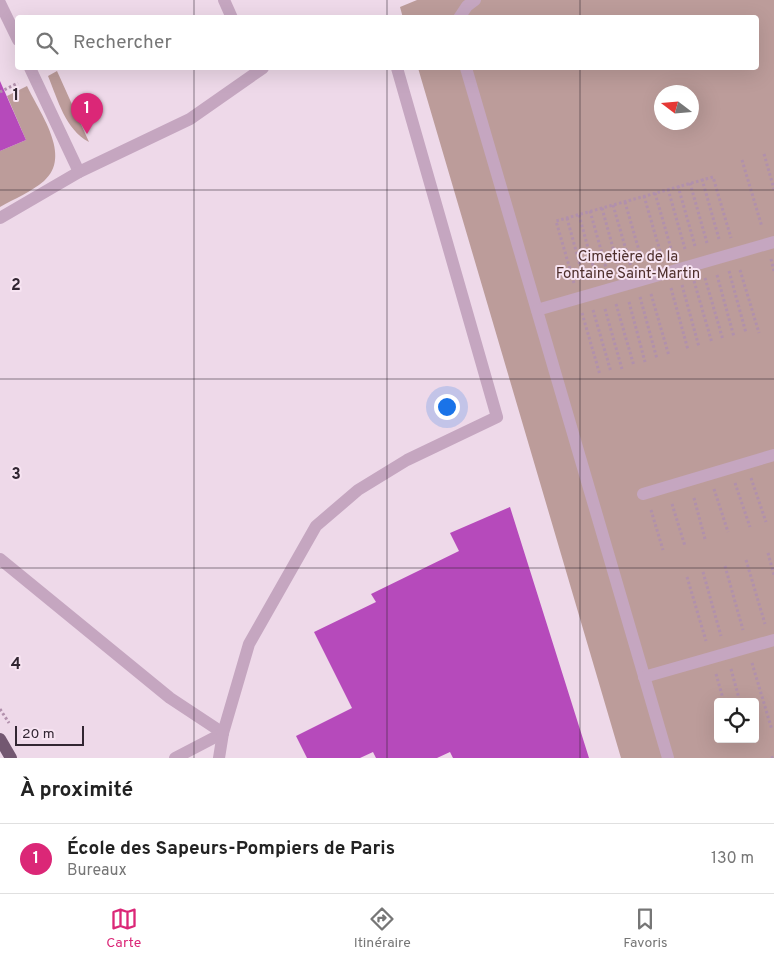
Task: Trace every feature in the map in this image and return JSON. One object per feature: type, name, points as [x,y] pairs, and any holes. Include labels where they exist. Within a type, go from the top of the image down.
[{"type":"main road","points":[[0,739],[11,758]]},
{"type":"lane","points":[[224,0],[231,15]]},
{"type":"lane","points":[[461,15],[467,6],[475,0]]},
{"type":"lane","points":[[0,3],[15,34]]},
{"type":"lane","points":[[31,70],[79,172]]},
{"type":"lane","points":[[0,218],[79,172],[190,119],[258,70]]},
{"type":"lane","points":[[219,758],[223,733],[249,644],[316,526],[358,490],[407,460],[496,417],[398,70]]},
{"type":"lane","points":[[467,70],[668,758]]},
{"type":"lane","points":[[537,310],[770,243]]},
{"type":"lane","points":[[644,493],[774,456]]},
{"type":"lane","points":[[0,559],[170,698],[223,733]]},
{"type":"lane","points":[[644,677],[772,641]]},
{"type":"lane","points":[[174,758],[223,733]]},
{"type":"path","points":[[764,154],[774,189]]},
{"type":"path","points":[[742,160],[770,243],[774,271]]},
{"type":"path","points":[[600,375],[556,221],[713,177],[759,333]]},
{"type":"path","points":[[746,464],[766,522]]},
{"type":"path","points":[[730,468],[750,527]]},
{"type":"path","points":[[709,474],[728,532]]},
{"type":"path","points":[[689,480],[706,539]]},
{"type":"path","points":[[667,487],[685,546]]},
{"type":"path","points":[[644,493],[663,550]]},
{"type":"path","points":[[768,554],[774,575]]},
{"type":"path","points":[[746,560],[772,641]]},
{"type":"green space","name":"Cimetière de la Fontaine Saint-Martin","points":[[417,0],[774,0],[774,758],[621,758],[419,70],[759,70],[759,15],[402,15],[400,7]]},
{"type":"green space","points":[[57,71],[89,142],[74,130],[63,113],[48,76]]},
{"type":"green space","points":[[27,86],[51,134],[55,147],[55,159],[52,171],[44,181],[0,207],[0,151],[26,140],[7,96]]},
{"type":"building","points":[[0,81],[26,140],[0,151]]},
{"type":"building","points":[[510,507],[589,758],[453,758],[450,752],[437,758],[376,758],[373,752],[360,758],[307,758],[296,736],[352,708],[314,632],[376,602],[371,594],[459,551],[450,533]]},
{"type":"place","name":"École des Sapeurs-Pompiers de Paris","points":[[87,134]]}]
